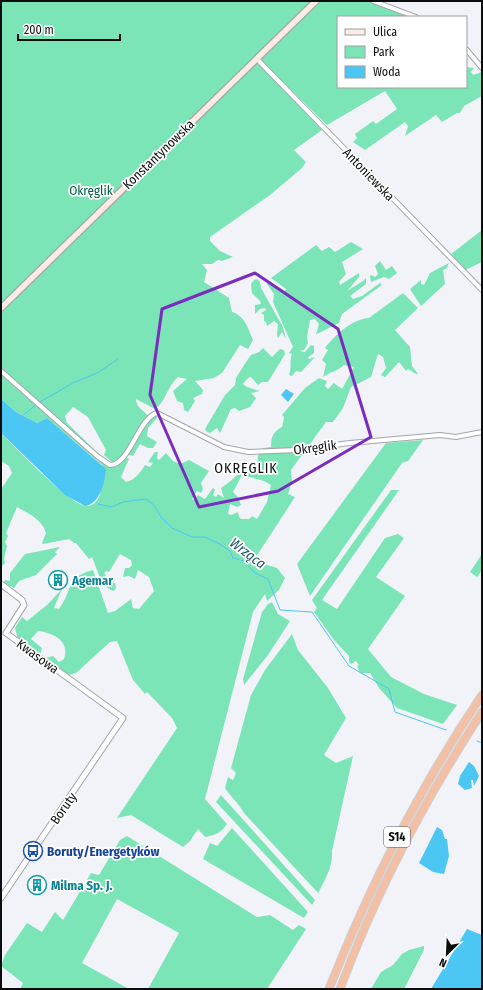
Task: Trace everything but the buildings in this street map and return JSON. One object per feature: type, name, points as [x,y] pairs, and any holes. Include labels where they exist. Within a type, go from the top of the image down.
[{"type":"highway","name":"S14","points":[[329,989],[358,918],[396,839],[434,770],[482,695]]},
{"type":"highway","name":"S14","points":[[340,989],[369,917],[405,844],[443,775],[482,712]]},
{"type":"main road","name":"Konstantynowska","points":[[1,308],[316,1]]},
{"type":"street","points":[[373,1],[413,16]]},
{"type":"street","points":[[467,50],[482,68]]},
{"type":"street","name":"Antoniewska","points":[[257,59],[482,290]]},
{"type":"street","name":"Okręglik","points":[[1,371],[97,456],[110,464],[115,464],[121,459],[148,420],[158,413],[224,447],[248,452],[292,451],[350,443],[440,435],[456,437],[482,432]]},
{"type":"street","name":"Kwasowa","points":[[1,584],[22,600],[24,605],[6,633],[123,718]]},
{"type":"street","name":"Boruty","points":[[1,898],[123,718]]},
{"type":"highlighted area","points":[[255,273],[338,329],[371,437],[278,491],[199,507],[150,395],[162,309]]},
{"type":"green space","points":[[1,1],[368,1],[408,16],[337,16],[337,88],[467,88],[467,67],[474,68],[471,72],[473,75],[482,72],[482,96],[464,106],[460,113],[457,113],[442,122],[436,115],[405,136],[408,126],[405,122],[365,150],[353,142],[357,138],[355,134],[373,121],[376,124],[397,109],[385,91],[327,125],[274,73],[271,76],[322,130],[294,150],[306,162],[302,168],[270,195],[210,237],[210,241],[220,251],[233,257],[222,261],[218,260],[212,264],[202,264],[207,270],[204,282],[229,298],[232,312],[243,319],[253,340],[248,349],[240,345],[222,373],[214,378],[195,381],[203,390],[202,394],[193,398],[195,401],[188,412],[184,410],[183,403],[177,401],[173,391],[187,379],[178,377],[171,385],[162,402],[155,409],[136,399],[139,407],[148,416],[122,455],[129,459],[121,477],[126,482],[132,480],[145,465],[150,467],[153,463],[148,462],[155,452],[158,452],[157,458],[159,460],[166,453],[173,461],[180,464],[189,460],[209,471],[201,483],[203,489],[201,493],[197,491],[192,499],[194,500],[198,495],[205,499],[213,488],[215,490],[213,495],[216,497],[218,494],[224,498],[221,488],[241,472],[242,475],[249,466],[257,465],[258,456],[263,448],[271,447],[273,435],[282,427],[284,417],[282,415],[305,388],[319,378],[327,381],[325,386],[328,389],[334,383],[342,389],[354,367],[344,365],[323,377],[326,364],[322,360],[328,350],[325,348],[344,328],[356,321],[369,318],[403,293],[418,308],[395,330],[410,347],[412,366],[418,374],[408,369],[406,371],[399,362],[385,377],[381,375],[386,368],[383,357],[378,354],[371,377],[351,387],[343,408],[333,422],[326,422],[291,470],[292,482],[288,494],[295,497],[256,557],[261,563],[277,568],[285,578],[279,590],[267,601],[265,594],[253,612],[205,799],[227,824],[218,833],[205,837],[198,829],[190,841],[183,847],[131,815],[117,818],[177,728],[172,718],[147,692],[145,694],[133,680],[117,641],[110,642],[76,673],[69,675],[46,658],[53,656],[59,662],[64,659],[65,647],[63,643],[55,636],[38,631],[31,639],[42,648],[40,655],[18,639],[15,628],[22,617],[27,621],[47,605],[62,589],[54,608],[59,609],[64,602],[74,580],[84,573],[93,570],[108,613],[115,611],[131,599],[133,608],[139,609],[154,591],[149,577],[138,570],[135,579],[129,576],[123,577],[125,568],[129,568],[132,565],[131,560],[120,554],[109,572],[106,571],[104,573],[109,580],[115,583],[116,588],[114,591],[110,589],[100,577],[92,557],[89,559],[76,543],[69,539],[43,544],[42,543],[46,533],[44,528],[38,520],[17,507],[6,533],[8,536],[5,542],[7,546],[4,559],[5,563],[1,567],[1,489],[12,473],[9,466],[1,461],[1,433],[42,474],[78,503],[86,506],[92,505],[96,502],[102,483],[102,465],[47,418],[37,423],[16,412],[1,399]],"holes":[[[73,407],[88,417],[106,450],[104,455],[112,462],[106,461],[67,423],[65,416]],[[242,475],[264,481],[271,485],[267,502],[257,519],[252,516],[249,519],[241,519],[238,512],[231,515],[228,514],[230,504],[237,507],[241,505],[238,497],[233,492]]]},
{"type":"green space","points":[[482,230],[482,262],[465,270],[451,254]]},
{"type":"green space","points":[[351,242],[363,249],[342,262],[346,274],[339,282],[340,285],[359,273],[359,277],[347,291],[366,278],[366,284],[350,296],[353,299],[362,296],[380,283],[382,285],[342,314],[339,323],[319,333],[316,334],[319,324],[315,319],[310,320],[307,337],[308,343],[304,350],[300,351],[305,352],[311,345],[314,346],[314,353],[308,357],[309,359],[315,357],[301,372],[296,371],[292,376],[289,375],[292,354],[289,353],[293,347],[273,302],[274,294],[267,284],[268,281],[285,291],[286,289],[271,278],[316,245],[322,251],[329,247],[335,252]]},
{"type":"green space","points":[[380,261],[386,270],[392,266],[397,273],[389,279],[384,277],[371,282],[370,276],[375,277],[378,274],[375,266]]},
{"type":"green space","points":[[449,263],[447,268],[443,270],[445,284],[421,306],[410,289],[421,280],[421,284],[424,285],[430,273]]},
{"type":"green space","points":[[257,279],[260,282],[261,288],[283,327],[286,339],[282,332],[278,338],[278,324],[274,321],[267,326],[266,322],[264,321],[264,315],[261,313],[266,310],[265,308],[260,309],[255,314],[255,305],[261,304],[252,293],[251,284]]},
{"type":"green space","points":[[263,348],[272,357],[280,349],[284,350],[285,354],[268,382],[262,382],[258,385],[251,377],[248,378],[243,384],[247,387],[260,391],[251,393],[256,398],[250,407],[239,411],[235,408],[231,409],[220,433],[217,428],[210,433],[207,432],[205,429],[225,395],[235,385],[236,378],[246,362],[251,355],[259,352]]},
{"type":"green space","points":[[156,416],[157,418],[148,428],[147,436],[157,442],[153,448],[148,448],[140,444],[133,456],[127,454],[149,421]]},
{"type":"green space","points":[[423,440],[408,461],[402,463],[310,596],[297,564],[386,443]]},
{"type":"green space","points":[[391,490],[399,490],[322,600],[337,609],[385,538],[398,534],[404,538],[376,577],[405,596],[368,649],[391,677],[424,694],[457,705],[443,724],[397,708],[379,688],[370,673],[360,673],[357,666],[359,665],[356,661],[351,664],[349,662],[349,656],[334,640],[314,612],[317,608],[312,600]]},
{"type":"green space","points":[[60,547],[55,552],[57,554],[36,575],[19,581],[14,588],[4,583],[5,580],[10,581],[10,573],[25,554]]},
{"type":"green space","points":[[482,554],[482,570],[477,577],[470,572]]},
{"type":"green space","points":[[272,602],[278,614],[290,621],[268,655],[244,685],[243,679],[262,612],[268,604]]},
{"type":"green space","points":[[292,634],[298,650],[328,688],[346,718],[324,755],[336,763],[353,756],[332,851],[330,868],[318,893],[244,813],[225,788],[228,777],[233,780],[236,773],[231,768],[251,695],[265,670]]},
{"type":"green space","points":[[221,795],[315,900],[312,905],[216,802]]},
{"type":"green space","points":[[232,828],[308,912],[304,918],[203,859],[210,843],[217,846]]},
{"type":"green space","points":[[127,836],[257,917],[270,915],[293,930],[299,925],[306,929],[267,989],[148,989],[179,933],[117,899],[82,963],[129,989],[20,989],[23,983],[1,966],[5,955],[27,923],[42,932],[55,912],[63,920],[91,873],[99,875],[120,840]]},
{"type":"green space","points":[[424,946],[424,950],[404,989],[371,989],[381,972],[393,965],[402,954],[409,950]]},
{"type":"water","points":[[286,389],[294,394],[288,402],[281,395]]},
{"type":"water","points":[[1,399],[16,412],[37,423],[47,418],[106,469],[101,492],[94,501],[85,506],[65,495],[1,433]]},
{"type":"water","points":[[469,762],[474,766],[479,776],[474,786],[473,780],[471,780],[472,788],[465,790],[458,784],[460,776]]},
{"type":"water","points":[[437,827],[442,830],[445,839],[447,839],[449,856],[444,874],[433,872],[419,863]]},
{"type":"water","points":[[467,929],[482,935],[482,989],[431,989]]},
{"type":"waterway","points":[[38,403],[73,383],[99,372],[118,359]]},
{"type":"waterway","points":[[23,415],[36,405]]},
{"type":"waterway","name":"Wrząca","points":[[98,504],[112,507],[123,502],[146,499],[154,505],[161,517],[172,528],[192,537],[205,537],[218,543],[230,551],[233,558],[244,561],[255,573],[268,579],[280,610],[312,612],[349,666],[389,689],[395,712],[446,730]]},
{"type":"waterway","name":"Wrząca","points":[[477,741],[482,743]]},
{"type":"place","name":"Agemar","points":[[58,580]]},
{"type":"place","name":"Boruty/Energetyków","points":[[33,851]]},
{"type":"place","name":"Milma Sp. J.","points":[[37,885]]},
{"type":"district","name":"OKRĘGLIK","points":[[246,468]]}]
